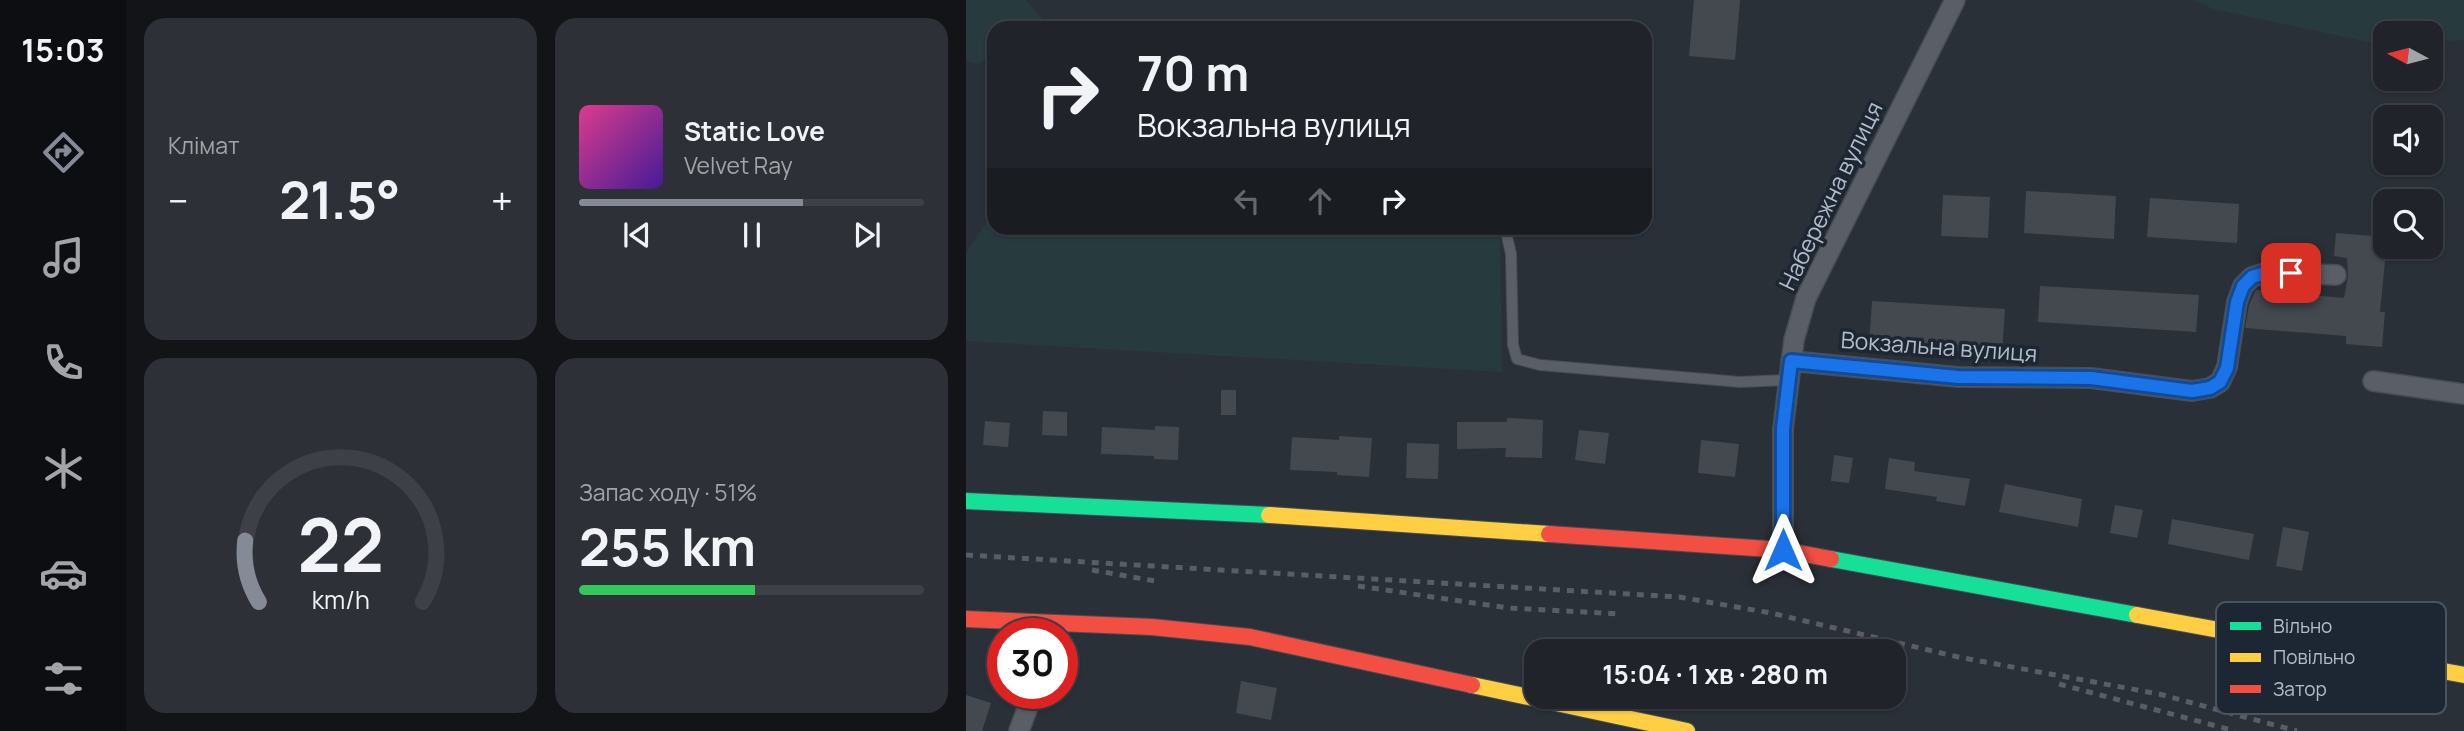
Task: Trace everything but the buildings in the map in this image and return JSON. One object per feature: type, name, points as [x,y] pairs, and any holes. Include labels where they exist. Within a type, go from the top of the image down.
[{"type":"street","name":"Набережна вулиця","points":[[1783,550],[1783,429],[1794,340],[1806,298],[1955,0]]},
{"type":"street","name":"Вокзальна вулиця","points":[[1790,371],[2091,378],[2192,391],[2210,388],[2220,382],[2227,368],[2237,302],[2243,286],[2252,277],[2268,272],[2336,275]]},
{"type":"street","points":[[2373,381],[2464,394]]},
{"type":"street","points":[[966,501],[1294,516],[1783,550],[2216,629]]},
{"type":"street","points":[[966,619],[987,621]]},
{"type":"street","points":[[1078,628],[1152,627],[1250,637],[1631,725],[1687,731]]},
{"type":"street","points":[[2446,672],[2464,675]]},
{"type":"street","points":[[1019,731],[1027,709]]},
{"type":"lane","points":[[1507,235],[1511,254],[1513,345],[1517,359],[1540,365],[1740,382],[1790,371]]},
{"type":"green space","points":[[966,0],[1026,0],[1044,20],[987,21],[987,58],[978,64],[966,61]]},
{"type":"green space","points":[[2195,0],[2464,0],[2464,40],[2443,41],[2443,21],[2373,21],[2373,43],[2213,9]]},
{"type":"green space","points":[[987,222],[987,235],[1500,235],[1502,372],[966,341],[966,253]]},
{"type":"railway","points":[[966,555],[1679,597],[1771,613],[1958,657],[2159,694],[2216,709]]},
{"type":"railway","points":[[1092,570],[1161,582]]},
{"type":"railway","points":[[1358,586],[1508,608],[1622,614]]},
{"type":"railway","points":[[2059,684],[2235,731]]},
{"type":"railway","points":[[2234,714],[2297,731]]},
{"type":"traffic: fast","points":[[966,501],[1269,515]]},
{"type":"traffic: fast","points":[[1831,559],[2137,615]]},
{"type":"traffic: slow","points":[[1269,515],[1549,534]]},
{"type":"traffic: slow","points":[[2137,615],[2216,629]]},
{"type":"traffic: slow","points":[[2446,672],[2464,675]]},
{"type":"traffic: slow","points":[[1472,685],[1687,731]]},
{"type":"traffic: jam","points":[[1549,534],[1783,550],[1831,559]]},
{"type":"traffic: jam","points":[[966,619],[1152,627],[1250,637],[1472,685]]},
{"type":"route","points":[[1783,550],[1783,429],[1791,361],[1958,377],[2091,378],[2192,391],[2210,388],[2220,382],[2227,368],[2237,302],[2243,286],[2252,277],[2268,272],[2291,273]]}]
